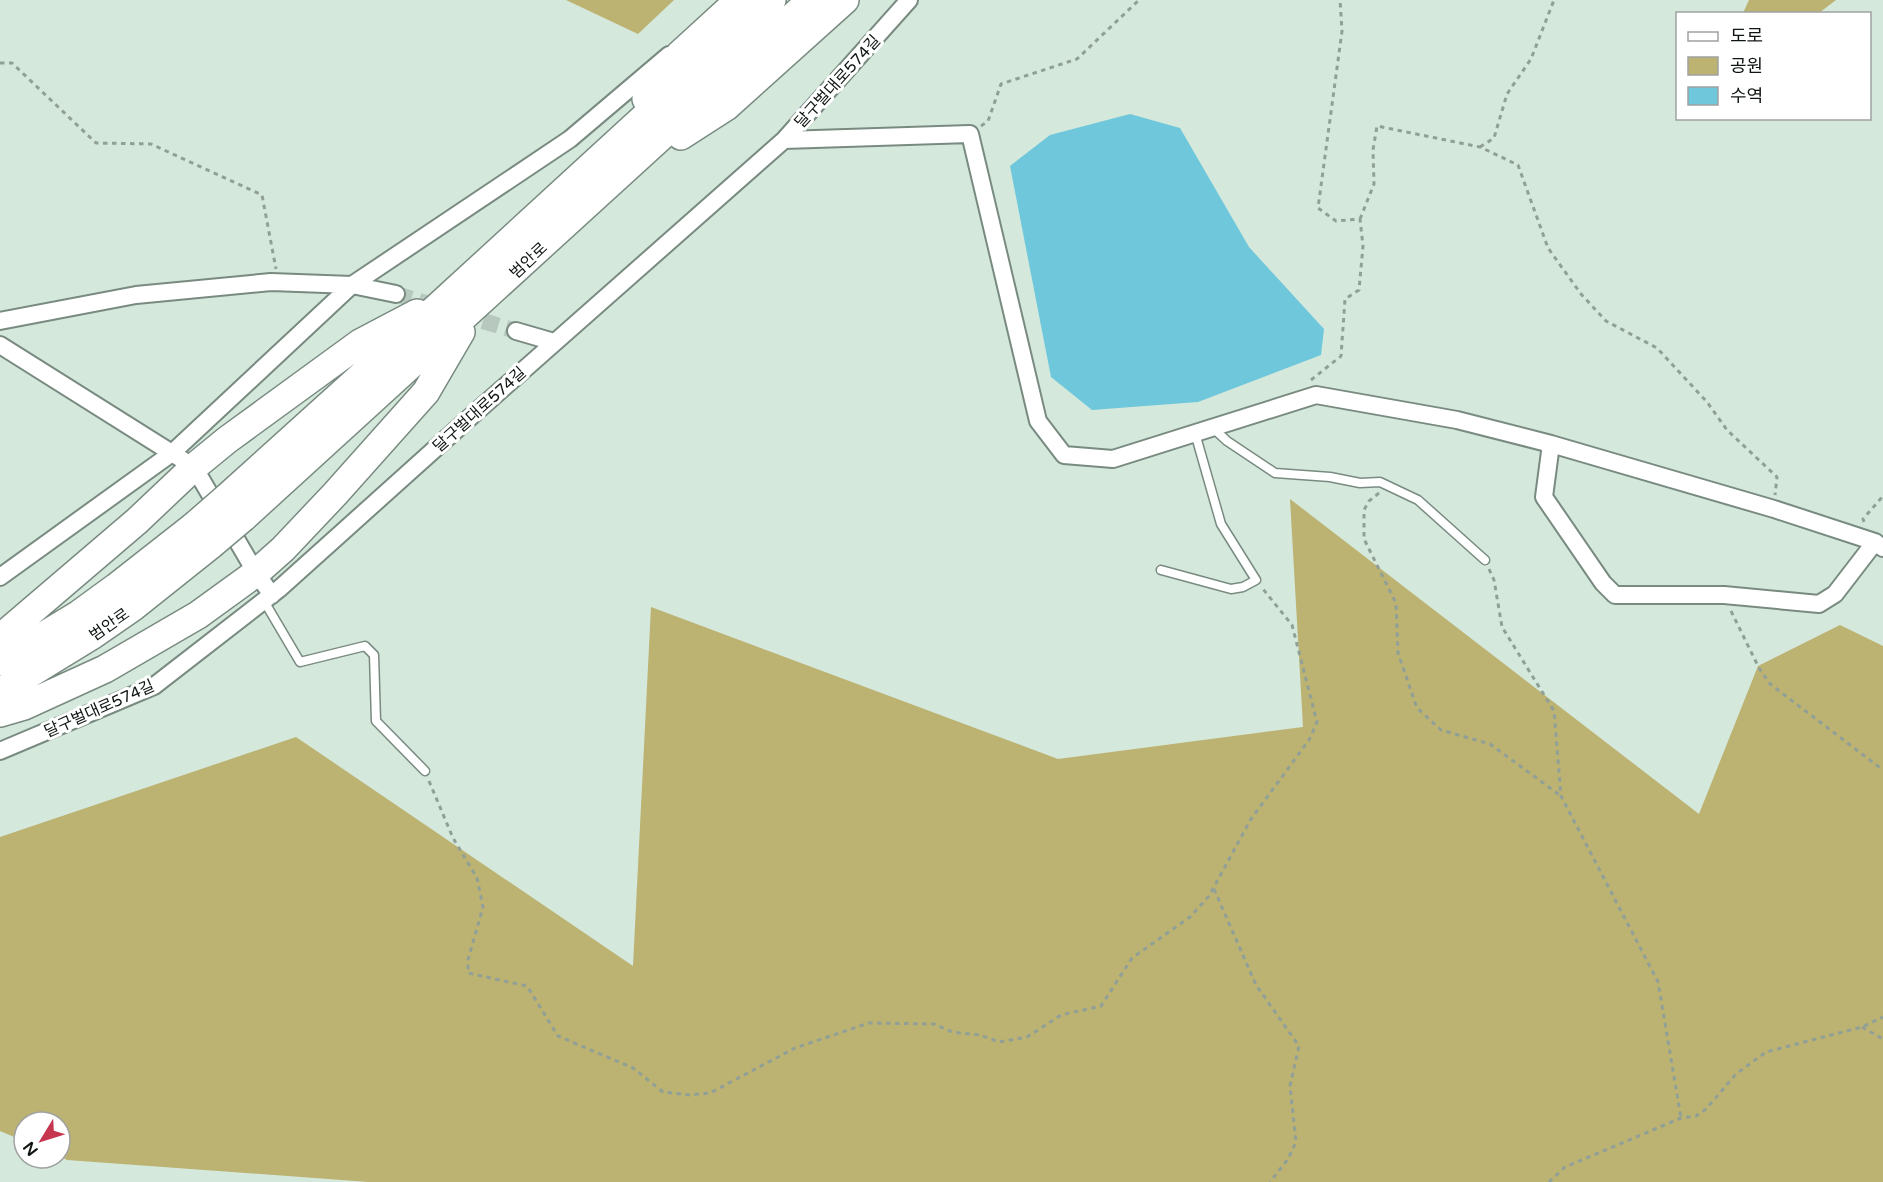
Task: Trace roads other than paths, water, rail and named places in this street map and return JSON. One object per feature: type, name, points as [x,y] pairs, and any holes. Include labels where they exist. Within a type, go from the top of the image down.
[{"type":"highway","points":[[605,153],[680,54],[739,0]]},
{"type":"highway","name":"범안로","points":[[235,508],[450,296],[772,0]]},
{"type":"highway","name":"범안로","points":[[235,508],[477,306],[811,0]]},
{"type":"highway","points":[[617,178],[726,107],[845,0]]},
{"type":"highway","points":[[0,638],[138,520],[183,460],[236,433],[360,343],[450,296]]},
{"type":"highway","points":[[0,713],[24,706],[105,669],[198,615],[256,573],[283,549],[426,392],[477,306]]},
{"type":"highway","points":[[203,535],[235,508]]},
{"type":"highway","name":"범안로","points":[[0,662],[79,614],[116,587],[203,535]]},
{"type":"highway","name":"범안로","points":[[0,692],[93,635],[140,602],[203,535]]},
{"type":"street","points":[[0,577],[183,460],[352,285],[570,139],[733,0]]},
{"type":"street","name":"달구벌대로574길","points":[[0,752],[154,686],[268,598],[784,140],[909,0]]},
{"type":"street","points":[[784,140],[970,134],[1038,421],[1064,455],[1113,459],[1316,396],[1457,420],[1551,444],[1774,509],[1879,545],[1835,594],[1819,604],[1724,596],[1615,595],[1603,583],[1544,497],[1551,444]]},
{"type":"street","points":[[0,321],[136,295],[279,282],[352,285],[396,294]]},
{"type":"street","points":[[516,331],[554,342]]},
{"type":"street","points":[[0,345],[183,460],[256,573],[268,598]]},
{"type":"lane","points":[[1213,428],[1227,441],[1275,473],[1330,477],[1360,483],[1380,482],[1418,500],[1485,560]]},
{"type":"lane","points":[[1161,570],[1231,589],[1243,587],[1256,580],[1221,524],[1195,433]]},
{"type":"lane","points":[[268,598],[300,662],[365,646],[374,656],[376,721],[425,771]]},
{"type":"water","points":[[1130,114],[1180,128],[1249,247],[1324,329],[1321,355],[1198,402],[1092,410],[1051,377],[1010,166],[1050,135]]},
{"type":"tunnel","points":[[396,294],[436,306]]},
{"type":"tunnel","points":[[460,314],[516,331]]}]
